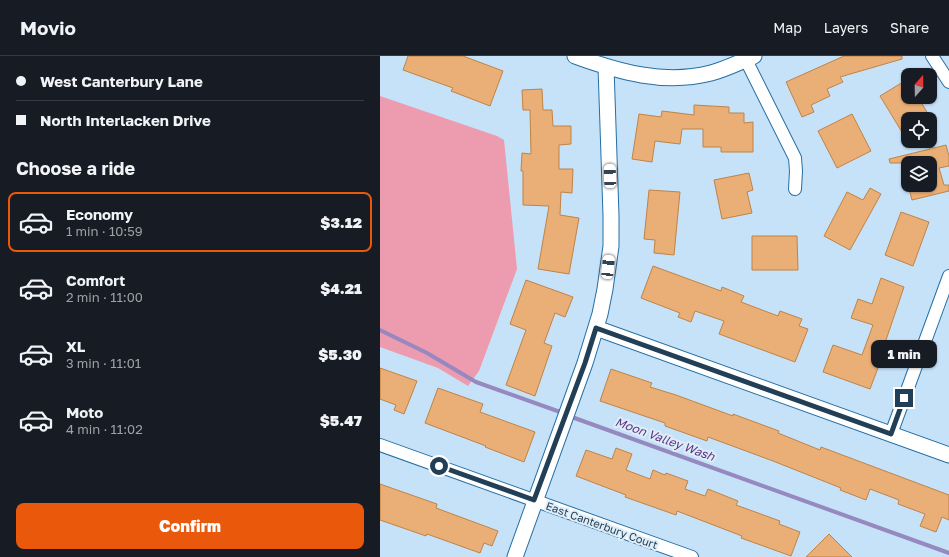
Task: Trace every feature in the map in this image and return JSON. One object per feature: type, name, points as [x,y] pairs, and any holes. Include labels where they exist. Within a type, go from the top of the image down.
[{"type":"street","points":[[575,56],[606,67],[642,76],[658,78],[679,78],[710,73],[728,68],[750,58],[795,158],[796,189]]},
{"type":"street","points":[[932,56],[949,82]]},
{"type":"street","points":[[514,557],[585,363],[596,328],[605,289],[611,246],[606,67]]},
{"type":"street","points":[[891,434],[949,276]]},
{"type":"street","points":[[596,328],[949,455]]},
{"type":"street","name":"East Canterbury Court","points":[[380,445],[692,557]]},
{"type":"shaded area","points":[[380,96],[497,136],[504,140],[517,269],[479,371],[468,386],[438,368],[380,347]]},
{"type":"building","points":[[408,56],[463,56],[503,71],[490,106],[451,91],[453,88],[403,70]]},
{"type":"building","points":[[844,56],[902,56],[902,59],[840,77],[843,82],[827,89],[830,96],[811,105],[814,112],[802,117],[786,82]]},
{"type":"building","points":[[901,83],[901,104],[922,104],[927,112],[901,112],[901,130],[880,96]]},
{"type":"building","points":[[542,89],[543,110],[552,110],[553,126],[571,126],[571,144],[559,145],[559,169],[573,169],[572,193],[561,192],[560,215],[579,218],[569,274],[538,269],[549,206],[523,205],[523,171],[521,171],[522,153],[531,154],[530,110],[523,110],[522,90]]},
{"type":"building","points":[[694,105],[729,107],[729,113],[744,113],[744,123],[753,122],[753,152],[721,152],[721,147],[703,147],[703,129],[682,129],[680,144],[655,141],[652,162],[632,159],[639,114],[661,117],[662,111],[694,115]]},
{"type":"building","points":[[852,114],[871,151],[837,168],[818,131]]},
{"type":"building","points":[[946,145],[949,156],[949,166],[939,168],[944,185],[949,185],[949,191],[912,200],[910,192],[937,192],[937,156],[901,156]]},
{"type":"building","points":[[901,156],[901,163],[890,163],[889,159]]},
{"type":"building","points":[[749,173],[753,190],[747,192],[752,213],[722,219],[714,180]]},
{"type":"building","points":[[870,188],[881,194],[850,250],[824,236],[847,192],[863,200]]},
{"type":"building","points":[[649,190],[680,192],[674,255],[654,253],[655,240],[644,239]]},
{"type":"building","points":[[901,212],[929,222],[913,266],[885,255]]},
{"type":"building","points":[[752,236],[797,236],[798,270],[752,270]]},
{"type":"building","points":[[653,266],[721,291],[722,287],[744,296],[741,302],[778,316],[780,311],[802,319],[799,326],[808,329],[795,362],[719,334],[724,321],[695,311],[691,322],[678,317],[680,313],[641,298]]},
{"type":"building","points":[[881,278],[904,287],[885,343],[887,344],[870,389],[823,372],[833,345],[862,355],[873,325],[851,318],[858,299],[872,304]]},
{"type":"building","points":[[526,280],[573,297],[565,317],[555,313],[544,343],[552,346],[535,396],[506,385],[526,330],[510,324]]},
{"type":"building","points":[[380,368],[417,381],[404,414],[394,410],[396,405],[380,399]]},
{"type":"building","points":[[611,369],[652,383],[650,387],[733,416],[733,414],[779,431],[778,433],[820,450],[821,447],[949,495],[949,520],[942,517],[936,532],[920,526],[925,514],[898,504],[899,500],[870,489],[866,500],[840,490],[841,488],[773,461],[708,437],[707,441],[665,426],[665,423],[600,401]]},
{"type":"building","points":[[438,388],[483,404],[480,412],[535,432],[524,462],[425,423]]},
{"type":"building","points":[[616,448],[632,454],[626,470],[650,479],[653,470],[665,475],[666,473],[688,481],[685,489],[705,496],[708,489],[738,501],[736,505],[780,521],[779,524],[800,532],[791,556],[741,538],[742,536],[677,511],[676,515],[625,497],[626,495],[576,476],[586,450],[612,459]]},
{"type":"building","points":[[380,484],[437,504],[436,508],[498,531],[492,546],[484,543],[480,553],[427,534],[426,536],[380,520]]},
{"type":"building","points":[[829,534],[852,557],[806,557]]},
{"type":"waterway","name":"Moon Valley Wash","points":[[380,330],[427,353],[476,382],[563,413]]},
{"type":"waterway","name":"Moon Valley Wash","points":[[569,416],[949,553]]},
{"type":"route","points":[[439,466],[534,500],[585,363],[596,328],[891,434],[904,398]]}]
